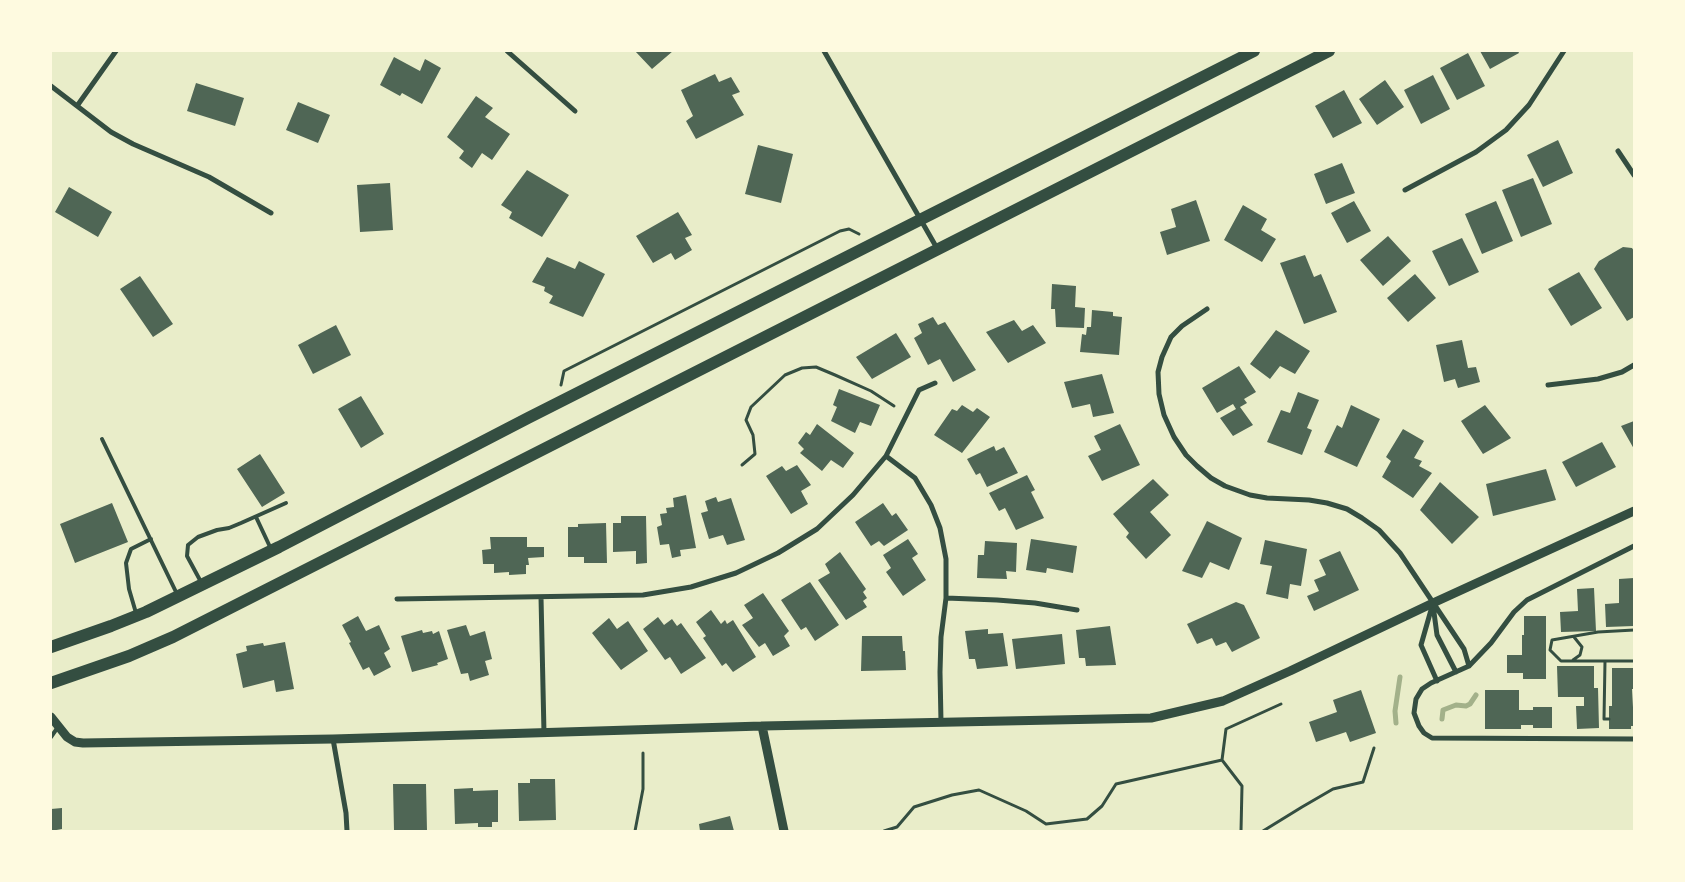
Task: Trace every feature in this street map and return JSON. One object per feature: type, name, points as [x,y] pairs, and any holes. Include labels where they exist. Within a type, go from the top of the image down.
[{"type":"main road","points":[[51,647],[137,616],[272,551],[1254,51]]},
{"type":"main road","points":[[51,683],[129,656],[173,637],[1329,51]]},
{"type":"street","points":[[78,106],[116,51]]},
{"type":"street","points":[[507,51],[575,111]]},
{"type":"street","points":[[824,51],[938,250]]},
{"type":"street","points":[[1405,190],[1476,152],[1506,130],[1529,105],[1564,51]]},
{"type":"street","points":[[51,86],[111,132],[133,144],[209,177],[271,213]]},
{"type":"street","points":[[1618,151],[1634,175]]},
{"type":"street","points":[[1207,309],[1182,326],[1171,337],[1162,356],[1158,372],[1164,415],[1174,437],[1186,455],[1212,478],[1225,486],[1250,495],[1267,498],[1327,503],[1347,509],[1379,530],[1392,544],[1464,649],[1469,666]]},
{"type":"street","points":[[1548,385],[1598,380],[1622,372],[1634,365]]},
{"type":"street","points":[[397,599],[643,595],[691,587],[736,573],[778,553],[817,529],[853,495],[886,456],[919,390],[936,383]]},
{"type":"street","points":[[886,456],[915,478],[931,505],[940,528],[946,560],[946,598],[941,637],[941,722]]},
{"type":"street","points":[[51,717],[67,737],[75,742],[83,743],[334,739],[762,726],[1151,718],[1223,701],[1634,512]]},
{"type":"street","points":[[1634,546],[1527,600],[1514,612],[1491,643],[1469,666],[1422,689],[1416,699],[1414,713],[1424,733],[1432,738],[1634,739]]},
{"type":"street","points":[[541,597],[544,732]]},
{"type":"street","points":[[946,598],[1005,600],[1077,610]]},
{"type":"street","points":[[1433,603],[1438,635],[1456,672]]},
{"type":"street","points":[[1433,603],[1421,644],[1437,680]]},
{"type":"street","points":[[762,726],[784,831]]},
{"type":"street","points":[[334,739],[346,813],[347,831]]},
{"type":"lane","points":[[102,439],[178,596]]},
{"type":"lane","points":[[202,584],[187,556],[188,545],[198,537],[229,528],[286,502]]},
{"type":"lane","points":[[256,517],[272,551]]},
{"type":"lane","points":[[137,616],[128,589],[126,563],[131,549],[150,539]]},
{"type":"lane","points":[[51,737],[58,727]]},
{"type":"path","points":[[561,385],[564,371],[840,231],[849,229],[858,234]]},
{"type":"path","points":[[742,464],[755,454],[753,436],[746,420],[751,407],[785,375],[802,368],[816,367],[835,374],[872,391],[894,406]]},
{"type":"path","points":[[1634,630],[1612,630],[1552,640],[1550,650],[1561,661],[1634,661]]},
{"type":"path","points":[[1572,660],[1580,655],[1582,648],[1574,637]]},
{"type":"path","points":[[1605,661],[1604,719],[1609,720]]},
{"type":"path","points":[[1241,831],[1242,786],[1222,760],[1226,729],[1281,704]]},
{"type":"path","points":[[1263,831],[1333,789],[1363,782],[1374,748]]},
{"type":"path","points":[[635,831],[643,789],[643,753]]},
{"type":"path","points":[[884,831],[897,828],[914,807],[952,795],[979,790],[1026,811],[1046,824],[1087,819],[1102,806],[1116,784],[1222,760]]},
{"type":"building","points":[[635,51],[673,51],[652,69]]},
{"type":"building","points":[[1480,51],[1518,51],[1519,53],[1490,69]]},
{"type":"building","points":[[1468,53],[1485,86],[1457,100],[1440,68]]},
{"type":"building","points":[[394,57],[420,71],[425,59],[441,68],[422,104],[402,93],[400,96],[380,85]]},
{"type":"building","points":[[715,74],[719,82],[731,77],[740,92],[732,95],[744,115],[696,139],[686,121],[693,116],[681,90]]},
{"type":"building","points":[[1433,75],[1450,109],[1421,124],[1404,90]]},
{"type":"building","points":[[1385,80],[1404,107],[1377,125],[1359,99]]},
{"type":"building","points":[[196,83],[244,98],[235,126],[187,111]]},
{"type":"building","points":[[1344,90],[1362,123],[1333,138],[1315,106]]},
{"type":"building","points":[[476,96],[493,108],[485,117],[510,134],[492,160],[482,153],[472,168],[459,158],[464,151],[447,137]]},
{"type":"building","points":[[298,102],[330,115],[318,143],[286,130]]},
{"type":"building","points":[[1558,140],[1573,173],[1543,187],[1527,155]]},
{"type":"building","points":[[758,145],[793,154],[781,203],[745,194]]},
{"type":"building","points":[[1342,163],[1355,193],[1326,204],[1314,174]]},
{"type":"building","points":[[527,170],[569,195],[542,237],[509,218],[512,212],[501,205]]},
{"type":"building","points":[[1533,178],[1552,224],[1521,237],[1502,190]]},
{"type":"building","points":[[390,183],[393,230],[360,232],[357,185]]},
{"type":"building","points":[[69,187],[112,212],[98,237],[55,212]]},
{"type":"building","points":[[1196,200],[1210,241],[1167,255],[1160,232],[1176,227],[1171,209]]},
{"type":"building","points":[[1354,201],[1371,231],[1347,243],[1331,213]]},
{"type":"building","points":[[1496,201],[1513,241],[1482,254],[1465,214]]},
{"type":"building","points":[[1243,205],[1267,219],[1261,230],[1276,239],[1262,262],[1224,240]]},
{"type":"building","points":[[678,212],[692,235],[685,238],[692,250],[675,260],[671,253],[653,263],[636,236]]},
{"type":"building","points":[[1388,236],[1411,261],[1383,286],[1360,260]]},
{"type":"building","points":[[1462,238],[1479,272],[1449,286],[1432,251]]},
{"type":"building","points":[[1623,247],[1632,248],[1634,251],[1634,317],[1627,321],[1594,269],[1599,261]]},
{"type":"building","points":[[1305,255],[1314,277],[1321,274],[1337,312],[1304,324],[1280,263]]},
{"type":"building","points":[[547,257],[575,269],[579,261],[605,274],[583,317],[549,303],[553,296],[544,291],[545,287],[532,282]]},
{"type":"building","points":[[1579,272],[1602,308],[1571,326],[1548,289]]},
{"type":"building","points":[[1415,274],[1436,298],[1408,322],[1387,298]]},
{"type":"building","points":[[140,276],[173,324],[153,337],[120,289]]},
{"type":"building","points":[[1052,284],[1076,286],[1075,307],[1085,308],[1084,328],[1056,327],[1055,309],[1051,309]]},
{"type":"building","points":[[1092,310],[1113,312],[1113,316],[1122,317],[1119,355],[1080,352],[1082,334],[1086,335],[1087,327],[1091,327]]},
{"type":"building","points":[[933,317],[938,325],[945,322],[976,370],[953,382],[940,359],[928,365],[914,338],[922,333],[918,324]]},
{"type":"building","points":[[1014,320],[1022,331],[1033,325],[1046,343],[1008,363],[986,332]]},
{"type":"building","points":[[336,325],[351,355],[313,374],[298,345]]},
{"type":"building","points":[[1276,330],[1310,351],[1295,374],[1280,366],[1270,379],[1250,364]]},
{"type":"building","points":[[896,333],[911,357],[872,379],[856,357]]},
{"type":"building","points":[[1462,340],[1468,368],[1476,367],[1480,382],[1458,388],[1455,379],[1444,382],[1436,345]]},
{"type":"building","points":[[1239,366],[1256,392],[1244,399],[1247,403],[1240,407],[1253,425],[1233,436],[1220,418],[1236,409],[1233,404],[1217,413],[1202,388]]},
{"type":"building","points":[[1102,374],[1114,413],[1093,417],[1090,404],[1072,408],[1064,382]]},
{"type":"building","points":[[839,389],[880,405],[871,426],[860,422],[855,433],[831,421],[837,407],[833,405]]},
{"type":"building","points":[[1298,392],[1319,400],[1307,428],[1312,430],[1302,455],[1267,442],[1281,410],[1290,413]]},
{"type":"building","points":[[361,396],[384,434],[361,448],[338,409]]},
{"type":"building","points":[[962,405],[973,412],[977,408],[990,417],[962,453],[934,435],[952,409],[957,411]]},
{"type":"building","points":[[1351,405],[1380,419],[1357,467],[1324,452],[1337,425],[1342,428]]},
{"type":"building","points":[[1485,405],[1511,438],[1483,454],[1461,421]]},
{"type":"building","points":[[1634,421],[1634,449],[1621,426]]},
{"type":"building","points":[[817,424],[854,453],[843,468],[831,460],[822,471],[800,453],[804,449],[798,443],[806,432],[810,435]]},
{"type":"building","points":[[1120,424],[1140,465],[1102,481],[1088,456],[1101,450],[1094,436]]},
{"type":"building","points":[[1403,429],[1424,441],[1414,458],[1422,461],[1419,466],[1432,473],[1413,498],[1382,477],[1391,461],[1386,457]]},
{"type":"building","points":[[1602,442],[1616,467],[1576,487],[1562,462]]},
{"type":"building","points":[[994,446],[996,451],[1004,447],[1018,473],[987,487],[980,473],[976,475],[967,459]]},
{"type":"building","points":[[260,454],[285,493],[262,507],[237,469]]},
{"type":"building","points":[[797,465],[811,485],[801,491],[808,504],[791,514],[766,476],[782,466],[786,471]]},
{"type":"building","points":[[1546,469],[1556,500],[1493,516],[1486,484]]},
{"type":"building","points":[[1027,475],[1035,490],[1031,492],[1044,518],[1016,530],[1005,508],[999,511],[989,493]]},
{"type":"building","points":[[1153,479],[1169,495],[1150,512],[1171,535],[1146,559],[1126,537],[1129,533],[1113,514]]},
{"type":"building","points":[[1440,482],[1479,517],[1452,544],[1420,510]]},
{"type":"building","points":[[686,495],[696,548],[680,550],[681,556],[672,558],[669,544],[660,545],[657,527],[662,525],[660,514],[667,513],[666,508],[674,507],[673,498]]},
{"type":"building","points":[[716,497],[718,502],[731,498],[745,540],[727,545],[723,535],[709,539],[701,513],[708,511],[705,501]]},
{"type":"building","points":[[112,503],[128,542],[75,563],[60,524]]},
{"type":"building","points":[[883,503],[892,516],[896,513],[908,530],[884,546],[879,541],[871,546],[855,522]]},
{"type":"building","points":[[621,516],[646,516],[647,563],[636,564],[636,551],[613,552],[613,523],[621,523]]},
{"type":"building","points":[[1207,521],[1242,538],[1229,570],[1210,562],[1202,578],[1182,571]]},
{"type":"building","points":[[606,523],[607,563],[584,563],[584,557],[568,557],[568,527],[578,527],[578,524]]},
{"type":"building","points":[[490,537],[527,537],[527,547],[544,547],[544,557],[528,558],[529,565],[526,565],[526,574],[509,575],[509,572],[494,573],[494,564],[483,564],[482,550],[491,549]]},
{"type":"building","points":[[908,539],[918,554],[912,558],[926,580],[903,596],[886,572],[891,568],[883,555]]},
{"type":"building","points":[[1031,539],[1077,546],[1073,573],[1047,568],[1046,573],[1026,570]]},
{"type":"building","points":[[1265,540],[1307,549],[1301,586],[1290,584],[1288,599],[1266,594],[1272,566],[1260,564]]},
{"type":"building","points":[[985,541],[1017,543],[1016,572],[1006,571],[1007,579],[977,578],[978,555],[984,555]]},
{"type":"building","points":[[1340,551],[1359,590],[1314,611],[1307,596],[1319,591],[1314,580],[1326,575],[1319,560]]},
{"type":"building","points":[[840,552],[866,589],[863,592],[867,598],[863,601],[867,607],[846,620],[818,580],[830,573],[825,564]]},
{"type":"building","points":[[1634,578],[1634,626],[1606,627],[1605,604],[1619,603],[1619,579]]},
{"type":"building","points":[[810,582],[839,625],[815,641],[806,627],[801,630],[781,600]]},
{"type":"building","points":[[1594,588],[1596,631],[1561,632],[1560,612],[1578,611],[1577,589]]},
{"type":"building","points":[[763,593],[789,631],[784,636],[790,646],[773,656],[765,643],[759,647],[742,625],[753,618],[744,605]]},
{"type":"building","points":[[1236,602],[1244,605],[1260,638],[1232,652],[1226,642],[1216,646],[1212,638],[1197,644],[1187,624]]},
{"type":"building","points":[[711,610],[721,624],[725,620],[727,624],[733,620],[756,657],[733,672],[726,663],[722,666],[703,638],[706,636],[696,622]]},
{"type":"building","points":[[358,616],[366,631],[379,625],[390,649],[384,653],[391,667],[374,676],[369,667],[363,670],[342,625]]},
{"type":"building","points":[[1524,616],[1546,616],[1546,679],[1523,679],[1523,673],[1507,673],[1507,655],[1522,655]]},
{"type":"building","points":[[658,617],[664,625],[672,619],[677,626],[681,623],[706,658],[681,674],[670,657],[665,660],[643,629]]},
{"type":"building","points":[[609,618],[617,629],[628,621],[648,651],[621,670],[592,633]]},
{"type":"building","points":[[466,625],[470,636],[485,631],[492,659],[485,661],[489,675],[470,681],[468,673],[461,674],[447,630]]},
{"type":"building","points":[[1110,626],[1116,665],[1086,666],[1085,658],[1079,658],[1076,630]]},
{"type":"building","points":[[988,629],[988,634],[1003,633],[1008,666],[977,669],[975,659],[969,659],[965,631]]},
{"type":"building","points":[[422,630],[423,633],[432,631],[433,634],[439,631],[448,659],[437,663],[438,665],[412,672],[401,636]]},
{"type":"building","points":[[1062,634],[1065,664],[1016,669],[1012,639]]},
{"type":"building","points":[[862,636],[902,636],[906,670],[861,671]]},
{"type":"building","points":[[285,642],[294,689],[276,692],[274,680],[243,688],[236,654],[247,651],[246,646],[263,643],[264,646]]},
{"type":"building","points":[[1557,666],[1594,666],[1594,688],[1598,688],[1599,728],[1577,729],[1576,706],[1584,706],[1584,697],[1558,697]]},
{"type":"building","points":[[1612,668],[1634,668],[1634,689],[1632,689],[1634,726],[1631,726],[1631,729],[1609,729],[1609,706],[1612,706]]},
{"type":"building","points":[[1361,690],[1376,733],[1350,742],[1346,732],[1316,742],[1309,722],[1337,712],[1333,700]]},
{"type":"building","points":[[1485,690],[1519,690],[1519,710],[1533,710],[1533,707],[1552,707],[1552,728],[1533,728],[1533,725],[1521,725],[1521,729],[1485,729]]},
{"type":"building","points":[[530,779],[555,779],[556,820],[519,821],[518,783],[530,783]]},
{"type":"building","points":[[393,784],[426,784],[427,831],[394,831]]},
{"type":"building","points":[[473,788],[473,791],[498,790],[498,822],[492,822],[492,827],[478,827],[478,823],[455,824],[454,789]]},
{"type":"building","points":[[62,808],[62,829],[51,831],[51,809]]},
{"type":"building","points":[[730,816],[734,831],[700,831],[699,824]]},
{"type":"waterway","points":[[1396,723],[1395,711],[1400,677]]},
{"type":"waterway","points":[[1442,719],[1443,710],[1456,705],[1466,706],[1470,704],[1476,695]]}]
